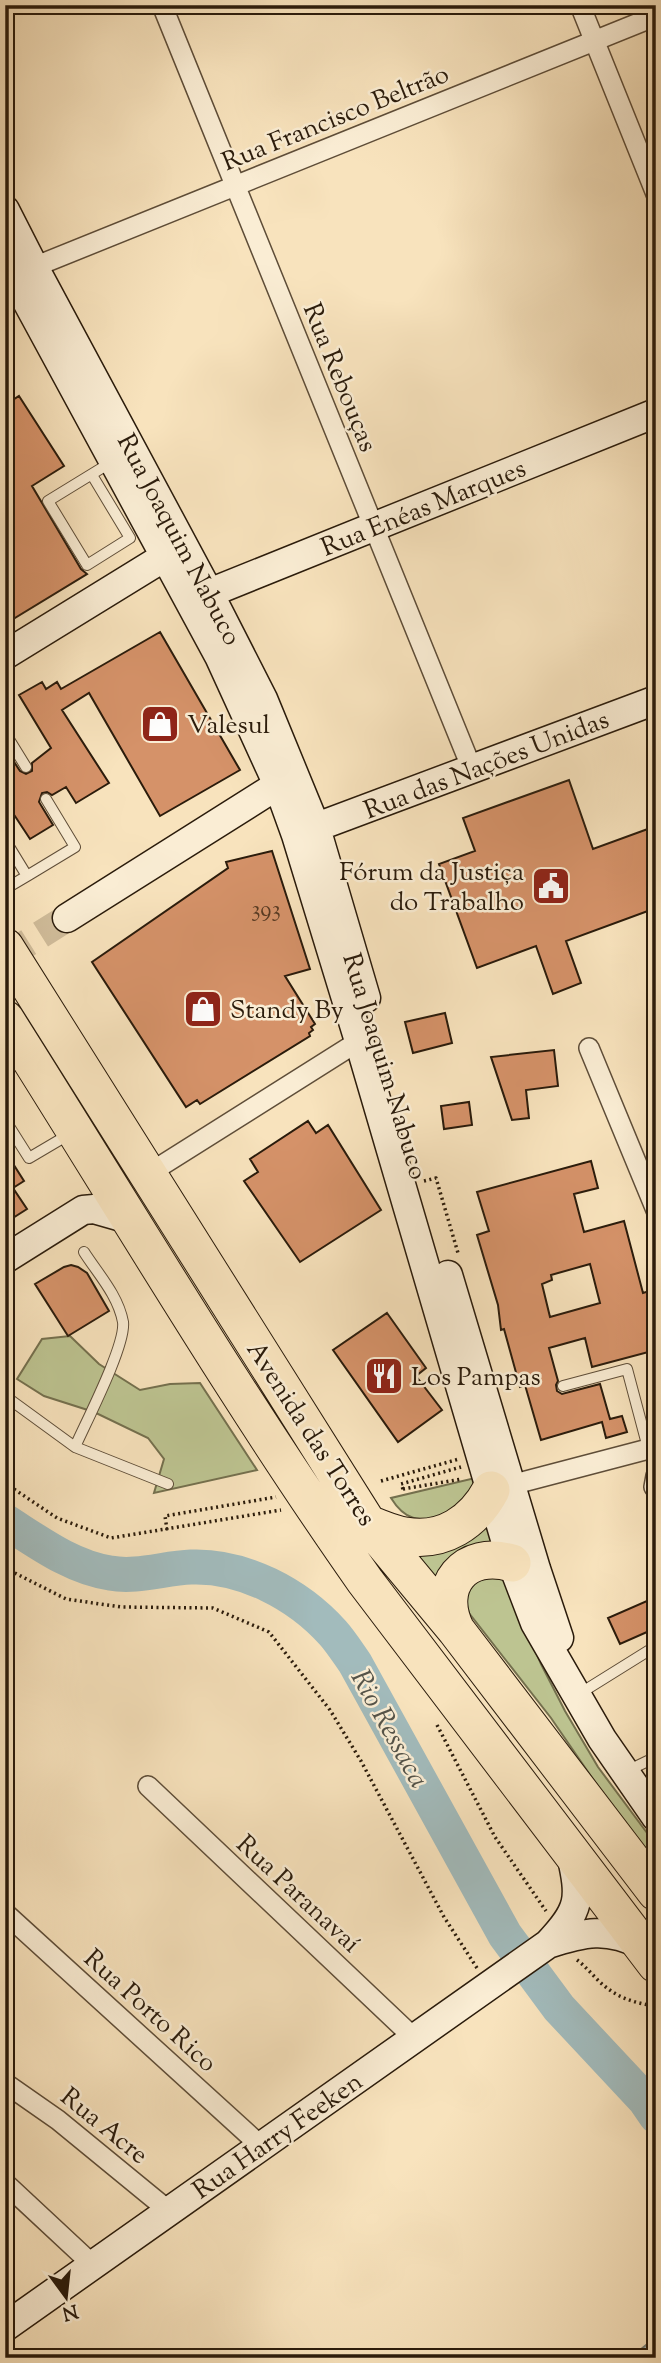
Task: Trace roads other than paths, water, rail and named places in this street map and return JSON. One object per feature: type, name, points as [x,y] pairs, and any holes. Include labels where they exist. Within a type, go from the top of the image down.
[{"type":"highway","name":"Avenida das Torres","points":[[5,947],[368,1524],[456,1630],[656,1892]]},
{"type":"highway","name":"Avenida das Torres","points":[[5,1019],[254,1417],[322,1520],[649,1955]]},
{"type":"highway","points":[[368,1524],[404,1536],[422,1538],[440,1535],[471,1518],[483,1504],[492,1484]]},
{"type":"highway","points":[[456,1630],[449,1616],[447,1601],[457,1574],[469,1564],[483,1559],[522,1560]]},
{"type":"main road","name":"Rua Joaquim Nabuco","points":[[5,210],[200,597],[263,699],[306,832],[492,1484]]},
{"type":"main road","name":"Rua Joaquim Nabuco","points":[[5,261],[13,297],[102,468],[166,556],[200,597],[239,697],[278,785],[306,832],[359,1041],[492,1484],[522,1560],[535,1623],[624,1773],[656,1817]]},
{"type":"main road","name":"Rua Enéas Marques","points":[[200,597],[656,413]]},
{"type":"main road","points":[[5,655],[166,556]]},
{"type":"main road","name":"Rua das Nações Unidas","points":[[306,832],[656,700]]},
{"type":"main road","points":[[67,918],[278,785]]},
{"type":"main road","points":[[5,1259],[83,1210],[94,1209],[129,1219]]},
{"type":"main road","name":"Rua Harry Feeken","points":[[553,1942],[575,1907],[578,1894],[571,1854]]},
{"type":"main road","name":"Rua Harry Feeken","points":[[5,2326],[414,2038],[492,1973],[570,1936],[597,1933],[619,1936],[649,1955]]},
{"type":"street","name":"Rua Rebouças","points":[[162,5],[472,769]]},
{"type":"street","points":[[580,5],[656,194]]},
{"type":"street","name":"Rua Francisco Beltrão","points":[[34,267],[656,16]]},
{"type":"street","points":[[148,1174],[359,1041]]},
{"type":"street","points":[[589,1048],[648,1169],[656,1210]]},
{"type":"street","points":[[492,1484],[652,1448]]},
{"type":"street","name":"Rua Paranavaí","points":[[148,1786],[414,2038]]},
{"type":"street","name":"Rua Porto Rico","points":[[7,1917],[261,2146]]},
{"type":"street","name":"Rua Acre","points":[[5,2083],[58,2120],[169,2211]]},
{"type":"street","points":[[5,2183],[93,2265]]},
{"type":"lane","points":[[102,468],[130,538],[87,565],[48,501],[102,468]]},
{"type":"lane","points":[[7,740],[26,767]]},
{"type":"lane","points":[[5,889],[75,847],[46,799]]},
{"type":"lane","points":[[5,840],[27,876]]},
{"type":"lane","points":[[5,1119],[29,1158],[75,1130]]},
{"type":"lane","points":[[75,1447],[121,1344],[123,1324],[115,1298],[83,1252]]},
{"type":"lane","points":[[563,1386],[627,1369],[652,1448]]},
{"type":"lane","points":[[5,1396],[75,1447],[168,1484]]},
{"type":"lane","points":[[574,1690],[656,1646]]},
{"type":"lane","points":[[624,1773],[656,1757]]},
{"type":"water","points":[[656,2337],[656,2358],[630,2358]]},
{"type":"waterway","name":"Rio Ressaca","points":[[5,1521],[55,1553],[96,1570],[120,1574],[191,1567],[230,1571],[286,1594],[319,1619],[336,1636],[355,1663],[505,1935],[559,2008],[645,2100],[656,2116]]},
{"type":"tunnel","points":[[5,957],[67,918]]},
{"type":"place","name":"Valesul","points":[[160,724]]},
{"type":"place","name":"Fórum da Justiça do Trabalho","points":[[551,886]]},
{"type":"place","name":"Standy By","points":[[203,1009]]},
{"type":"place","name":"Los Pampas","points":[[384,1376]]}]
